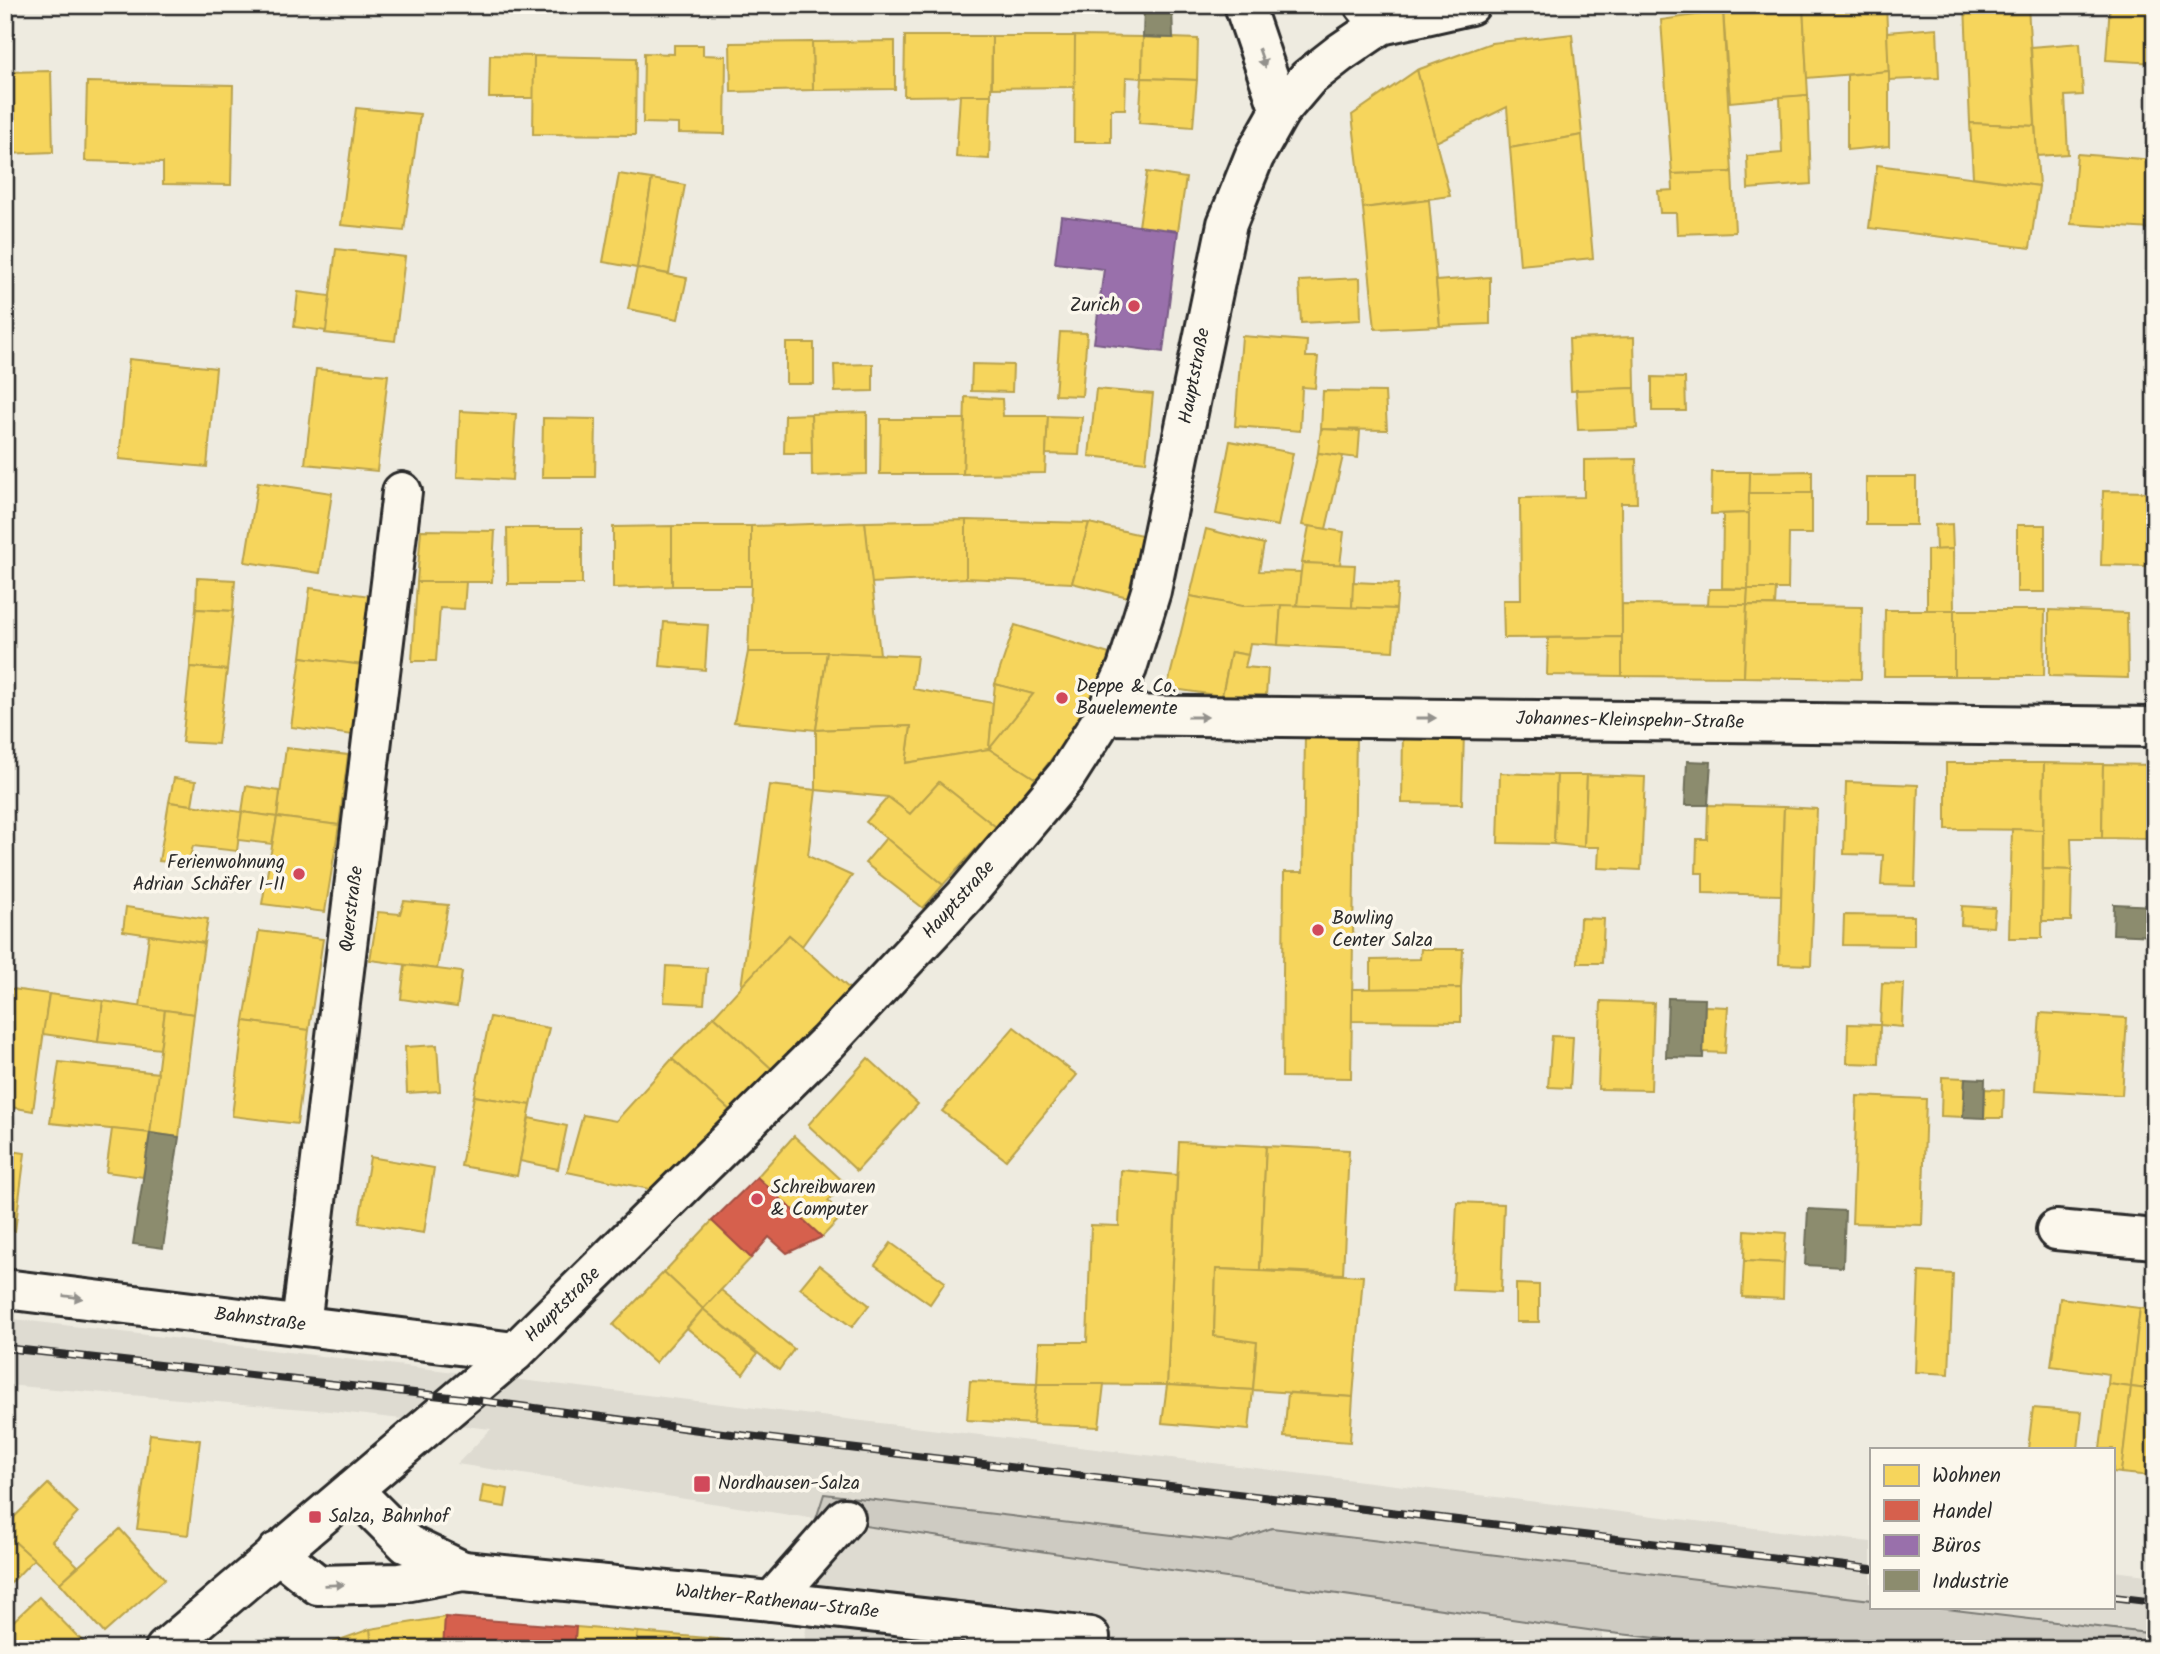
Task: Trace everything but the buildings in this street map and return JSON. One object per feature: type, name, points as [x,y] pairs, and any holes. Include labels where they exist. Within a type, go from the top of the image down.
[{"type":"street","points":[[1244,5],[1280,111]]},
{"type":"street","name":"Hauptstraße","points":[[165,1649],[515,1352],[827,1043],[956,905],[1066,776],[1105,715],[1128,668],[1151,591],[1175,484],[1193,383],[1227,224],[1254,157],[1280,111],[1308,78],[1373,15],[1470,5]]},
{"type":"street","name":"Querstraße","points":[[301,1325],[402,492]]},
{"type":"street","name":"Johannes-Kleinspehn-Straße","points":[[1105,715],[2155,727]]},
{"type":"street","points":[[2056,1230],[2155,1239]]},
{"type":"street","name":"Bahnstraße","points":[[5,1289],[515,1352]]},
{"type":"street","name":"Walther-Rathenau-Straße","points":[[353,1490],[407,1544],[464,1571]]},
{"type":"street","points":[[772,1601],[845,1518]]},
{"type":"street","name":"Walther-Rathenau-Straße","points":[[277,1552],[318,1585],[400,1583],[464,1571],[772,1601],[1089,1643]]},
{"type":"shaded area","points":[[5,1318],[1870,1542],[1870,1600],[1272,1528],[1232,1542],[817,1519],[1602,1632],[1602,1649],[804,1649],[816,1519],[457,1464],[491,1429],[330,1411],[5,1385]]},
{"type":"shaded area","points":[[824,1494],[1232,1542],[1272,1528],[1870,1600],[1870,1608],[1938,1608],[2155,1634],[2155,1649],[1756,1649],[1602,1632],[816,1519]]},
{"type":"shaded area","points":[[2114,1571],[2155,1576],[2155,1634],[1938,1608],[2114,1608]]},
{"type":"railway","points":[[5,1348],[460,1398],[706,1431],[1870,1569]]},
{"type":"railway","points":[[2114,1597],[2155,1602]]},
{"type":"place","name":"Zurich","points":[[1134,306]]},
{"type":"place","name":"Deppe & Co. Bauelemente","points":[[1062,698]]},
{"type":"place","name":"Ferienwohnung Adrian Schäfer I-II","points":[[299,874]]},
{"type":"place","name":"Bowling Center Salza","points":[[1318,930]]},
{"type":"place","name":"Schreibwaren & Computer","points":[[757,1199]]},
{"type":"place","name":"Nordhausen-Salza","points":[[702,1484]]},
{"type":"place","name":"Salza, Bahnhof","points":[[315,1517]]}]
